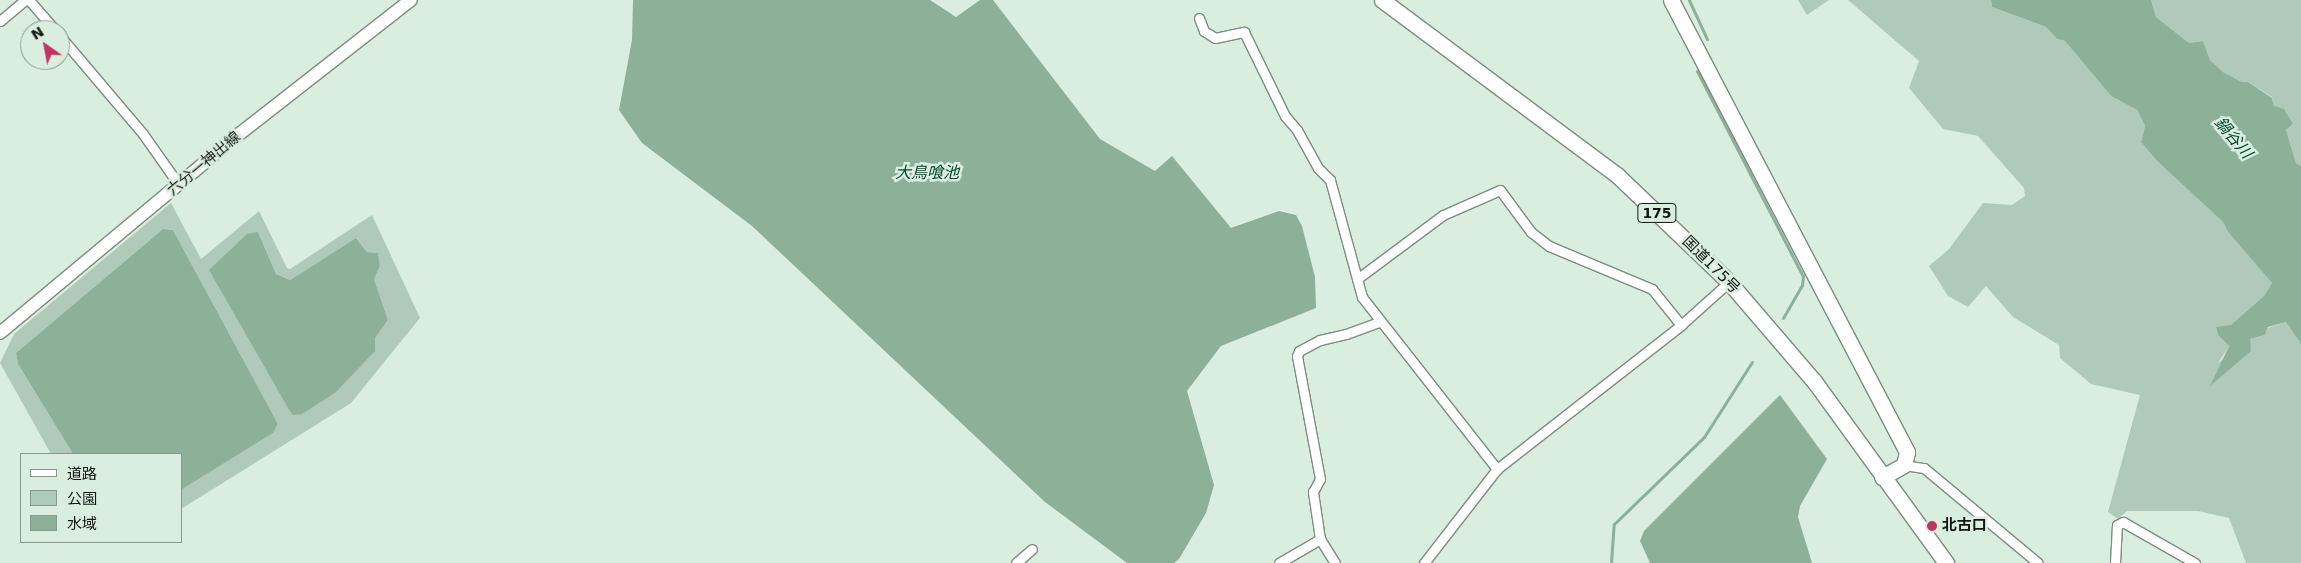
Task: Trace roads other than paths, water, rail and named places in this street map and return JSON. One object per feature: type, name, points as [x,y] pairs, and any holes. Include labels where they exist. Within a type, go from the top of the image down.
[{"type":"highway","name":"国道175号","points":[[1382,0],[1617,175],[1729,282],[1814,380],[1882,477],[1946,563]]},
{"type":"highway","points":[[1671,0],[1907,452],[1904,465],[1882,477]]},
{"type":"main road","name":"六分一神出線","points":[[0,333],[179,185],[411,0]]},
{"type":"street","points":[[0,21],[25,0]]},
{"type":"street","points":[[29,0],[46,20]]},
{"type":"street","points":[[1199,18],[1204,31],[1214,38],[1244,32],[1285,116],[1297,130],[1318,168],[1330,180],[1362,297],[1378,322],[1497,469]]},
{"type":"street","points":[[70,48],[143,134],[179,185]]},
{"type":"street","points":[[1357,279],[1444,215],[1500,190],[1531,232],[1549,246],[1652,289],[1680,325]]},
{"type":"street","points":[[1424,563],[1497,469],[1680,325],[1729,282]]},
{"type":"street","points":[[1335,563],[1320,539],[1313,492],[1320,479],[1296,356],[1299,351],[1320,340],[1346,334],[1378,322]]},
{"type":"street","points":[[1904,465],[1924,468],[2038,563]]},
{"type":"street","points":[[2115,563],[2117,525],[2123,522],[2195,563]]},
{"type":"street","points":[[1279,563],[1320,539]]},
{"type":"street","points":[[1016,563],[1032,549]]},
{"type":"water","name":"大鳥喰池","points":[[633,0],[930,0],[956,17],[980,0],[993,0],[1100,139],[1155,171],[1172,156],[1231,228],[1279,211],[1296,215],[1302,226],[1315,277],[1316,308],[1221,346],[1187,391],[1214,485],[1206,513],[1179,559],[1174,563],[1127,563],[1045,502],[752,226],[642,143],[619,110],[632,40]]},
{"type":"water","name":"鍋谷川","points":[[1991,0],[2151,0],[2156,17],[2189,43],[2203,41],[2210,60],[2223,72],[2242,82],[2248,82],[2272,98],[2274,106],[2284,109],[2293,124],[2286,130],[2296,163],[2301,166],[2301,344],[2286,322],[2268,327],[2265,335],[2250,339],[2251,351],[2210,386],[2229,346],[2218,335],[2216,327],[2231,325],[2264,296],[2272,283],[2228,232],[2223,222],[2157,161],[2141,142],[2145,126],[2137,110],[2111,96],[2065,41],[2057,39],[2046,27],[1992,7]]},
{"type":"water","points":[[163,229],[173,230],[278,424],[273,433],[182,489],[182,453],[72,453],[18,364],[16,353]]},
{"type":"water","points":[[258,232],[276,274],[290,280],[356,238],[367,252],[378,253],[380,266],[374,279],[388,320],[375,338],[375,351],[336,392],[302,414],[293,415],[288,408],[209,270],[247,234]]},
{"type":"water","points":[[1780,395],[1827,459],[1800,506],[1798,517],[1812,563],[1650,563],[1640,541],[1644,531]]},
{"type":"waterway","points":[[1689,0],[1707,39]]},
{"type":"waterway","points":[[1697,71],[1803,276],[1802,285],[1783,318]]},
{"type":"waterway","points":[[1611,563],[1614,524],[1704,437],[1752,362]]},
{"type":"place","name":"北古口","points":[[1932,526]]}]
